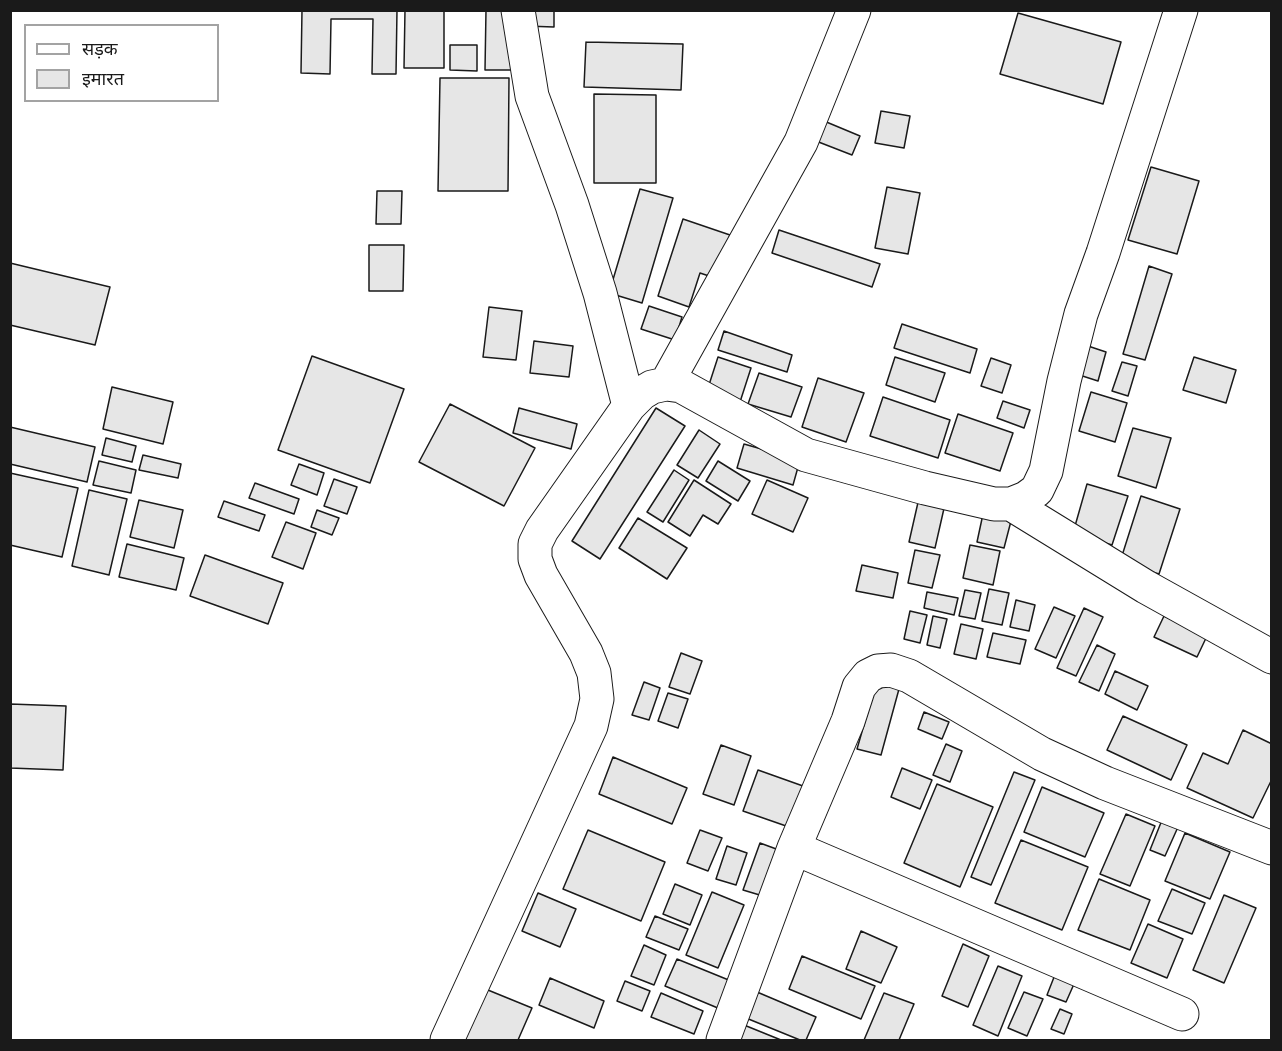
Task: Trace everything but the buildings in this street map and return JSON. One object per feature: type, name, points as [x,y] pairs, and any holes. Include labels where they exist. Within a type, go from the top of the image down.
[{"type":"street","points":[[518,10],[532,96],[572,205],[600,293],[628,406]]},
{"type":"street","points":[[666,384],[801,142],[854,10]]},
{"type":"street","points":[[447,1041],[591,726],[597,699],[594,673],[586,653],[541,575],[535,559],[535,544],[542,530],[628,406],[652,387],[666,384],[681,386],[806,455],[994,504],[1011,504],[1026,498],[1037,490],[1046,471],[1064,381],[1081,314],[1181,10]]},
{"type":"street","points":[[1011,504],[1146,587],[1272,657]]},
{"type":"street","points":[[723,1041],[794,848],[848,721],[859,687],[868,676],[878,671],[891,670],[909,676],[1042,754],[1174,811],[1272,848]]},
{"type":"street","points":[[794,848],[1182,1014]]}]
